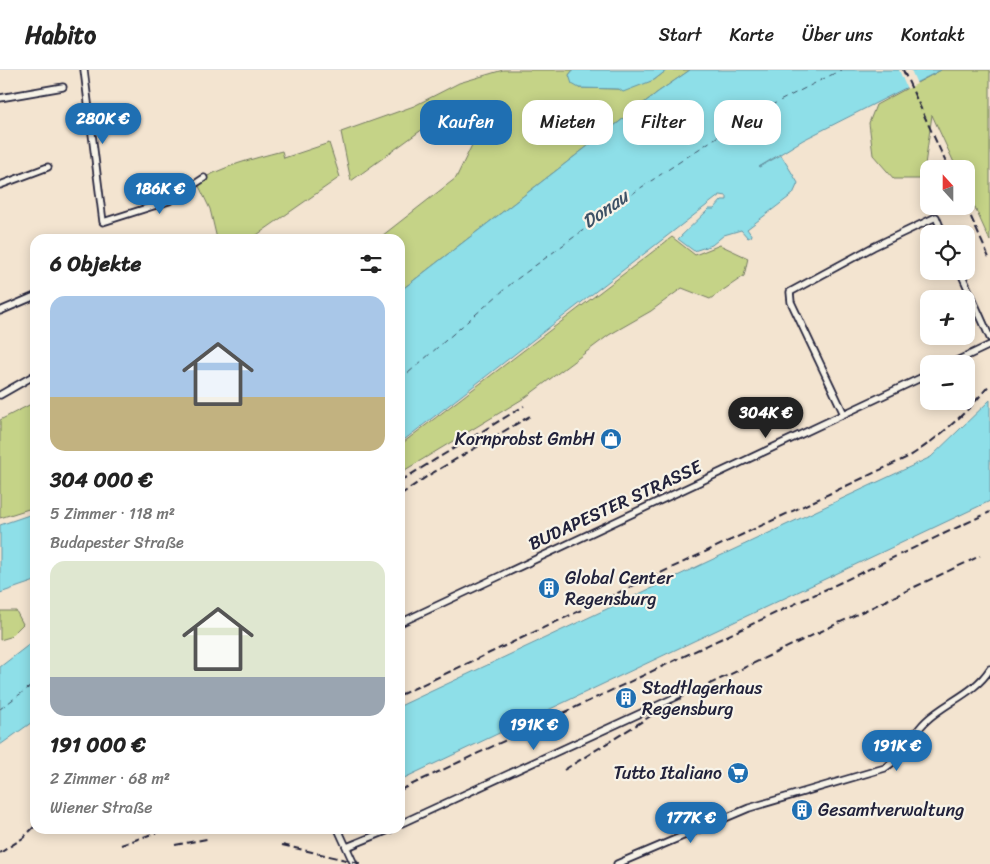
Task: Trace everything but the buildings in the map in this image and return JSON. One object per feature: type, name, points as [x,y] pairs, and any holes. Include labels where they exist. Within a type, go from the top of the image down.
[{"type":"street","points":[[84,70],[103,222],[169,201],[204,178]]},
{"type":"street","points":[[0,98],[63,87]]},
{"type":"street","points":[[0,185],[48,167]]},
{"type":"street","points":[[844,414],[790,302],[790,292],[872,247],[936,217],[939,225]]},
{"type":"street","points":[[964,280],[990,338]]},
{"type":"street","points":[[0,311],[30,298]]},
{"type":"street","points":[[970,355],[990,345]]},
{"type":"street","points":[[0,395],[30,378]]},
{"type":"street","name":"BUDAPESTER STRASSE","points":[[405,621],[920,378]]},
{"type":"street","points":[[617,864],[758,804],[885,768],[896,758],[909,739],[928,718],[978,684],[990,669]]},
{"type":"street","points":[[405,822],[678,696]]},
{"type":"street","points":[[340,834],[354,864]]},
{"type":"street","points":[[347,847],[379,834]]},
{"type":"green space","points":[[503,70],[573,70],[569,75],[579,88],[619,89],[654,80],[667,70],[690,70],[648,100],[623,100],[623,119],[613,127],[613,100],[522,100],[522,145],[589,145],[405,287],[405,234],[384,234],[456,178],[472,145],[512,145],[512,100],[426,100],[459,83]]},
{"type":"green space","points":[[941,70],[990,70],[990,241],[975,208],[975,160],[953,160],[932,115],[926,160],[920,160],[920,179],[894,179],[873,155],[869,123],[876,105]]},
{"type":"green space","points":[[420,103],[420,131],[351,181],[341,132]]},
{"type":"green space","points":[[329,143],[340,177],[258,234],[216,234],[210,209],[197,182],[227,167],[249,160],[282,151],[284,158]]},
{"type":"green space","points":[[672,237],[695,255],[720,245],[748,258],[744,276],[710,299],[682,288],[651,311],[609,335],[526,397],[405,470],[405,441]]},
{"type":"green space","points":[[30,405],[30,509],[0,518],[0,420]]},
{"type":"green space","points":[[0,611],[16,611],[23,624],[10,637],[0,640]]},
{"type":"water","points":[[573,70],[667,70],[654,80],[623,92],[619,89],[579,88],[572,84],[569,75]]},
{"type":"water","name":"Donau","points":[[690,70],[941,70],[803,140],[759,167],[781,155],[798,183],[793,194],[747,229],[752,236],[748,238],[741,230],[724,235],[712,245],[694,251],[678,239],[709,209],[714,209],[722,200],[727,200],[727,196],[720,195],[405,439],[405,287],[589,145],[613,145],[613,127],[623,119],[623,145],[704,145],[704,100],[648,100]]},
{"type":"water","points":[[990,400],[990,501],[405,778],[405,704],[931,457]]},
{"type":"water","points":[[30,515],[30,583],[0,593],[0,525]]},
{"type":"water","points":[[30,644],[30,724],[0,745],[0,667]]},
{"type":"pier","points":[[899,70],[911,70],[917,84],[907,89]]},
{"type":"ferry route","points":[[405,376],[513,282],[639,189],[744,119],[841,70]]},
{"type":"ferry route","points":[[0,709],[30,687]]},
{"type":"railway","points":[[903,70],[945,160]]},
{"type":"railway","points":[[970,215],[990,260]]},
{"type":"railway","points":[[405,693],[910,456],[953,423],[990,384]]},
{"type":"railway","points":[[405,478],[524,406]]},
{"type":"railway","points":[[405,492],[429,475],[530,416]]},
{"type":"railway","points":[[405,788],[990,512]]},
{"type":"railway","points":[[564,770],[678,699],[980,556]]},
{"type":"railway","points":[[0,853],[23,838],[30,831]]},
{"type":"railway","points":[[121,845],[152,834]]},
{"type":"railway","points":[[175,845],[207,839]]},
{"type":"railway","points":[[282,845],[363,864]]},
{"type":"place","name":"Kornprobst GmbH","points":[[611,439]]},
{"type":"place","name":"Global Center Regensburg","points":[[549,588]]},
{"type":"place","name":"Stadtlagerhaus Regensburg","points":[[626,698]]},
{"type":"place","name":"Tutto Italiano","points":[[738,773]]},
{"type":"place","name":"Gesamtverwaltung","points":[[802,810]]}]
